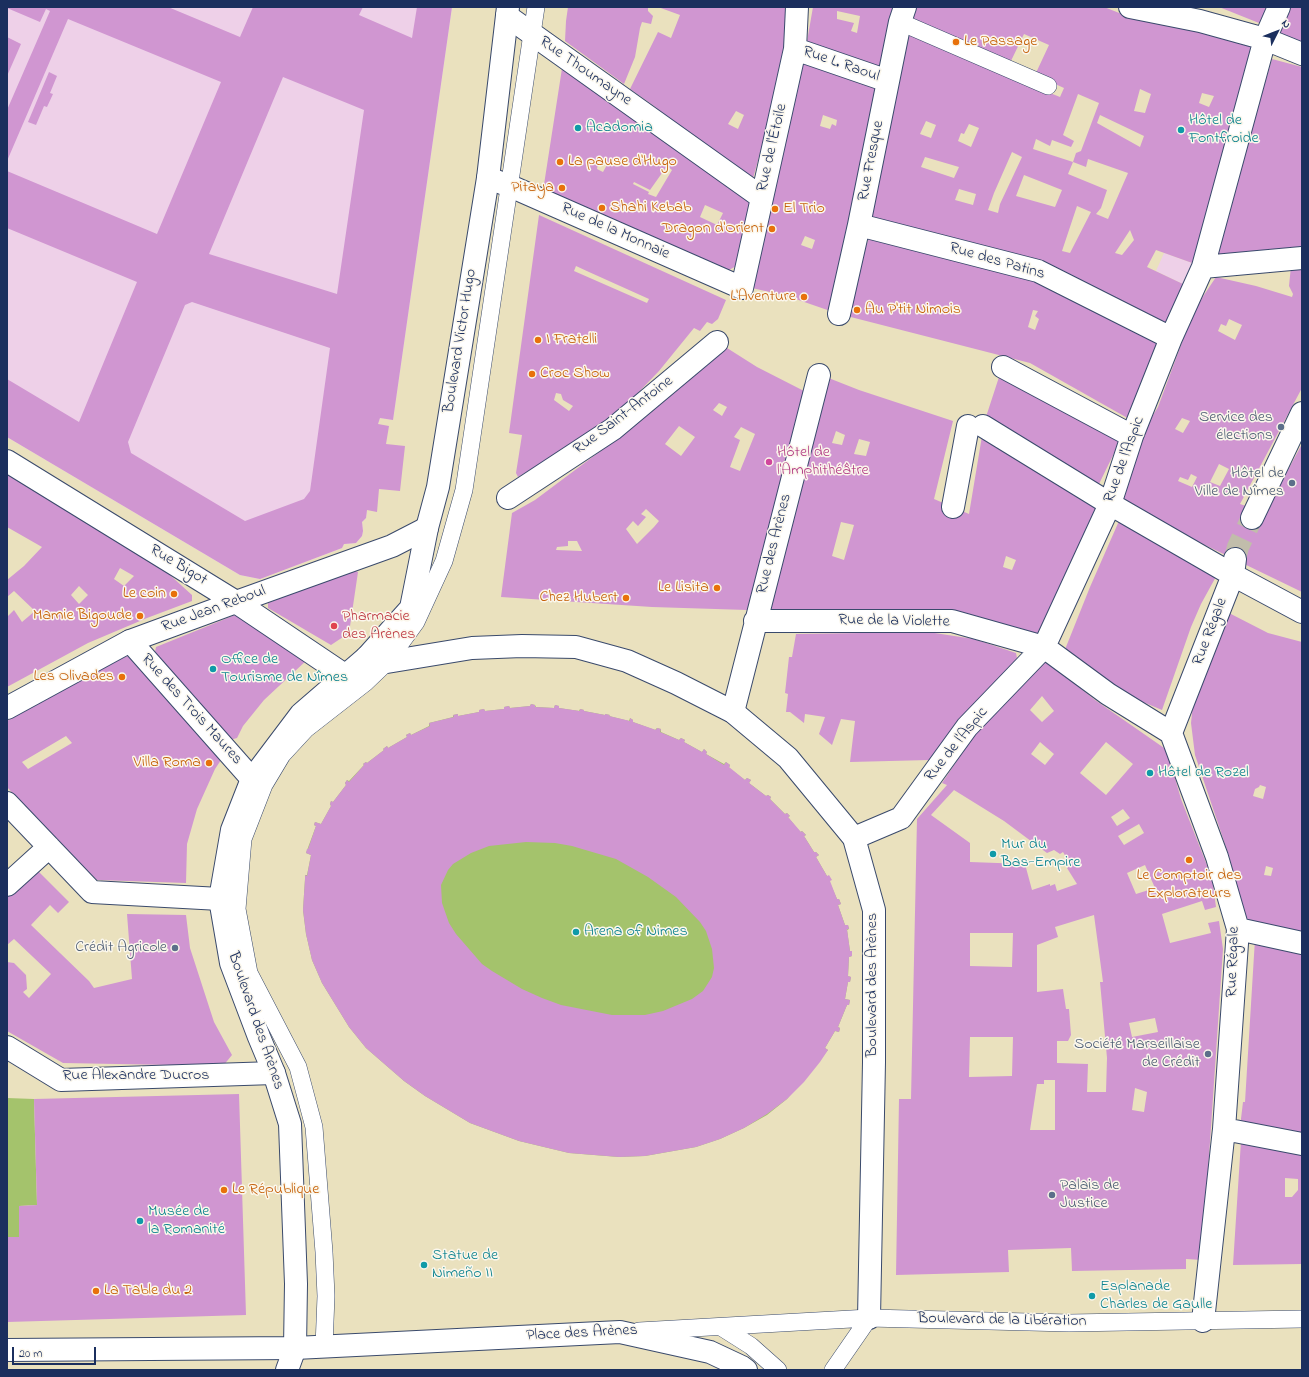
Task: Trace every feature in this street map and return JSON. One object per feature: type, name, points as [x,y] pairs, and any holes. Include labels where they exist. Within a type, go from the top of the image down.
[{"type":"street","name":"Rue de l'Étoile","points":[[742,288],[795,49],[797,7]]},
{"type":"street","points":[[1130,7],[1200,21],[1265,40],[1302,54]]},
{"type":"street","name":"Rue de l'Aspic","points":[[854,838],[900,818],[967,727],[1044,647],[1110,504],[1132,436],[1172,338],[1203,268],[1265,40],[1279,7]]},
{"type":"street","name":"Rue Thoumayne","points":[[508,12],[532,34],[761,197]]},
{"type":"street","name":"Boulevard Victor Hugo","points":[[377,660],[411,608],[427,528],[438,487],[488,178],[508,12]]},
{"type":"street","name":"Rue Fresque","points":[[839,314],[859,225],[902,14]]},
{"type":"street","name":"Rue L. Raoul","points":[[795,49],[888,81]]},
{"type":"street","name":"Rue de la Monnaie","points":[[488,178],[510,186],[742,288]]},
{"type":"street","name":"Rue des Patins","points":[[859,225],[1038,270],[1172,338]]},
{"type":"street","points":[[1203,268],[1302,258]]},
{"type":"street","name":"Rue Saint-Antoine","points":[[508,498],[612,429],[717,342]]},
{"type":"street","points":[[1003,367],[1132,436]]},
{"type":"street","name":"Rue des Arènes","points":[[733,712],[819,375]]},
{"type":"street","points":[[1252,518],[1302,413]]},
{"type":"street","points":[[953,506],[975,426],[1110,504],[1234,567],[1302,612]]},
{"type":"street","name":"Rue Bigot","points":[[7,461],[236,602],[346,676]]},
{"type":"street","name":"Rue Jean Reboul","points":[[7,708],[130,641],[392,546],[427,528]]},
{"type":"street","name":"Rue Régale","points":[[1204,1321],[1224,1129],[1238,929],[1217,857],[1171,733],[1234,567]]},
{"type":"street","name":"Rue de la Violette","points":[[755,621],[952,621],[1044,647],[1108,694],[1171,733]]},
{"type":"street","name":"Rue des Trois Maures","points":[[130,641],[252,779]]},
{"type":"street","name":"Boulevard des Arènes","points":[[287,1370],[295,1348],[296,1284],[290,1124],[274,1073],[232,963],[220,899],[232,830],[252,779],[301,714],[346,676],[377,660],[472,648],[522,646],[576,647],[627,662],[676,683],[733,712],[788,758],[854,838],[874,910],[874,1055],[869,1318]]},
{"type":"street","points":[[7,803],[92,892],[220,899]]},
{"type":"street","points":[[7,885],[49,847]]},
{"type":"street","points":[[1238,929],[1302,943]]},
{"type":"street","name":"Rue Alexandre Ducros","points":[[7,1048],[61,1080],[274,1073]]},
{"type":"street","points":[[1224,1129],[1302,1144]]},
{"type":"street","points":[[620,1332],[710,1352],[746,1370]]},
{"type":"street","name":"Place des Arènes","points":[[7,1350],[295,1348],[620,1332]]},
{"type":"lane","name":"Boulevard Victor Hugo","points":[[324,1347],[326,1296],[324,1252],[314,1127],[298,1067],[249,973],[237,909],[243,839],[264,785],[282,755],[306,729],[365,683],[377,660],[416,622],[444,561],[464,490],[536,7]]},
{"type":"lane","points":[[902,14],[1048,86]]},
{"type":"lane","points":[[833,1370],[869,1318]]},
{"type":"lane","name":"Boulevard de la Libération","points":[[869,1318],[1069,1323],[1302,1319]]},
{"type":"lane","name":"Place des Arènes","points":[[620,1332],[869,1318]]},
{"type":"lane","points":[[721,1327],[751,1346],[776,1368]]},
{"type":"shaded area","points":[[7,7],[452,7],[393,420],[380,418],[378,424],[366,518],[362,522],[362,536],[356,543],[344,544],[342,548],[260,579],[240,575],[7,437]]},
{"type":"shaded area","points":[[1164,253],[1195,264],[1185,285],[1156,271]]},
{"type":"green space","name":"Arena of Nimes","points":[[531,704],[535,705],[536,707],[554,708],[555,705],[559,706],[559,708],[579,711],[580,709],[610,715],[609,716],[629,721],[630,718],[633,722],[655,730],[657,728],[661,729],[661,732],[679,740],[681,738],[685,740],[684,742],[702,752],[704,749],[707,752],[706,754],[724,764],[726,762],[730,765],[729,768],[745,780],[747,778],[751,780],[749,783],[766,796],[768,795],[771,797],[770,799],[785,814],[787,813],[790,816],[788,817],[800,832],[802,831],[806,835],[804,836],[814,852],[819,855],[816,857],[827,876],[837,899],[839,899],[841,904],[838,905],[845,925],[848,925],[849,929],[847,930],[852,956],[849,957],[848,976],[851,977],[850,982],[848,982],[845,999],[850,1000],[849,1005],[847,1005],[838,1027],[840,1028],[839,1032],[835,1031],[825,1048],[828,1050],[787,1099],[767,1115],[744,1128],[720,1139],[696,1147],[645,1156],[619,1157],[569,1153],[519,1141],[470,1123],[425,1096],[404,1081],[366,1048],[349,1027],[322,983],[312,960],[306,934],[303,910],[305,875],[307,875],[311,855],[306,853],[316,826],[314,825],[315,822],[321,824],[331,806],[331,801],[333,802],[346,785],[345,783],[347,780],[349,781],[364,765],[363,764],[366,762],[367,763],[387,746],[388,748],[407,737],[406,735],[410,733],[411,735],[429,726],[429,723],[453,717],[453,715],[458,714],[458,716],[479,712],[479,710],[484,709],[485,711],[504,709],[504,707],[509,706],[510,708],[530,706]]},
{"type":"green space","points":[[7,1098],[34,1099],[37,1205],[19,1206],[19,1237],[7,1237]]},
{"type":"building","points":[[168,7],[240,37],[253,7],[363,7],[359,15],[412,38],[417,7],[452,7],[393,420],[380,418],[378,424],[389,426],[386,444],[405,446],[400,491],[379,489],[377,512],[367,510],[366,518],[362,522],[362,536],[356,543],[344,544],[342,548],[260,579],[240,575],[7,437],[7,379],[79,422],[137,282],[7,228],[7,171],[157,234],[221,82],[68,19],[7,161],[7,110],[50,11],[46,9],[40,22],[7,8]],"holes":[[[283,77],[364,110],[337,294],[209,254]],[[192,302],[330,348],[310,491],[304,499],[245,521],[131,453],[128,442],[185,305]]]},
{"type":"building","points":[[568,7],[648,7],[648,11],[653,16],[651,24],[642,22],[635,57],[624,84],[565,41]]},
{"type":"building","points":[[658,7],[795,7],[772,110],[752,182],[630,89],[658,32],[671,38],[680,15]],"holes":[[[736,111],[744,115],[738,129],[728,124]]]},
{"type":"building","points":[[813,7],[897,7],[880,71],[806,47]],"holes":[[[837,11],[860,16],[857,33],[851,31],[854,23],[837,19]]]},
{"type":"building","points":[[913,7],[1104,7],[1132,18],[1201,26],[1258,47],[1195,264],[1156,250],[1147,267],[1185,285],[1166,327],[867,217],[906,31],[1060,97],[1064,88],[1035,75],[1049,45],[1024,34],[1009,65],[909,20]],"holes":[[[1140,89],[1151,94],[1145,113],[1134,111]],[[1202,93],[1214,96],[1209,107],[1199,103]],[[1078,94],[1099,103],[1081,151],[1076,153],[1073,162],[1033,149],[1036,139],[1050,146],[1052,140],[1071,147],[1074,141],[1063,135]],[[1100,115],[1144,136],[1140,147],[1097,123]],[[926,121],[936,125],[931,138],[920,134]],[[969,124],[979,128],[971,147],[958,141],[961,133],[964,134]],[[1012,152],[1022,157],[1000,204],[998,213],[988,210]],[[925,157],[959,167],[954,178],[921,167]],[[1088,159],[1128,173],[1108,219],[1096,214],[1101,208],[1107,190],[1068,174],[1073,162],[1086,167]],[[1024,175],[1062,190],[1055,207],[1016,196]],[[959,189],[976,194],[973,205],[955,200]],[[1077,206],[1091,212],[1070,253],[1062,251]],[[1130,230],[1134,240],[1122,255],[1115,253]]]},
{"type":"building","points":[[1219,7],[1271,7],[1264,25]]},
{"type":"building","points":[[1286,7],[1302,7],[1302,47],[1275,36]]},
{"type":"building","points":[[7,37],[21,44],[7,76]]},
{"type":"building","points":[[1272,59],[1302,67],[1302,248],[1224,261],[1215,252]]},
{"type":"building","points":[[563,62],[753,205],[738,265],[729,270],[543,191]],"holes":[[[599,157],[608,163],[603,172],[597,169]],[[667,166],[672,170],[656,197],[648,194],[649,192],[633,184],[634,182],[650,190]],[[705,205],[723,213],[717,225],[700,217]]]},
{"type":"building","points":[[802,62],[877,85],[859,266],[871,232],[1033,276],[1163,343],[1131,420],[1030,363],[839,314],[787,296],[752,288]],"holes":[[[823,115],[837,120],[836,126],[832,124],[830,129],[820,126]],[[805,236],[815,240],[812,249],[801,245]],[[1033,310],[1038,311],[1035,316],[1039,319],[1035,330],[1028,327]]]},
{"type":"building","points":[[49,72],[57,76],[50,93],[53,94],[47,107],[44,106],[36,125],[28,122]]},
{"type":"building","points":[[539,215],[726,300],[718,319],[712,324],[707,322],[700,331],[694,328],[659,371],[632,399],[579,441],[518,477],[516,473],[522,435],[509,433]],"holes":[[[576,266],[589,272],[649,299],[647,303],[574,271]],[[556,393],[561,394],[563,400],[573,406],[569,411],[554,400]]]},
{"type":"building","points":[[1291,266],[1302,266],[1302,388],[1240,504],[1246,506],[1260,522],[1302,444],[1302,592],[1176,531],[1120,500],[1144,430],[1158,407],[1194,310],[1216,277],[1256,286],[1292,297],[1293,294],[1289,286]],"holes":[[[1229,319],[1242,325],[1235,340],[1218,331],[1221,324],[1226,326]],[[1182,418],[1190,421],[1183,433],[1175,429]],[[1219,464],[1229,469],[1220,486],[1210,482]],[[1191,474],[1197,477],[1192,487],[1178,481],[1180,477],[1188,480]]]},
{"type":"building","points":[[727,348],[757,367],[804,391],[784,484],[747,610],[652,607],[501,597],[512,513],[535,500],[638,423]],"holes":[[[719,403],[727,407],[722,416],[713,410]],[[679,426],[695,437],[681,456],[665,444]],[[741,427],[755,434],[740,471],[730,467],[740,440],[734,437]],[[646,509],[659,521],[637,544],[626,529],[633,521],[638,526],[646,517],[641,514]],[[568,541],[577,541],[582,551],[556,550],[557,547],[568,546]]]},
{"type":"building","points":[[826,377],[859,390],[953,421],[934,499],[969,514],[982,436],[1081,497],[1096,509],[1038,638],[808,610],[772,609],[768,605]],"holes":[[[836,431],[845,435],[842,445],[832,443]],[[859,439],[870,442],[866,456],[854,454]],[[841,522],[854,525],[844,560],[832,556]],[[1006,556],[1016,560],[1012,570],[1003,567]]]},
{"type":"building","points":[[999,377],[1040,396],[1120,441],[1098,486],[985,420]]},
{"type":"building","points":[[7,474],[151,558],[192,595],[192,601],[88,643],[7,687],[7,617],[14,610],[22,622],[35,611],[14,591],[7,597],[7,580],[24,566],[42,547],[7,527]],"holes":[[[120,568],[134,576],[124,586],[114,579]],[[79,586],[88,595],[79,604],[71,595]]]},
{"type":"building","points":[[1119,521],[1218,573],[1201,604],[1191,627],[1162,710],[1131,697],[1064,652]]},
{"type":"building","points":[[353,570],[358,572],[349,633],[331,645],[268,608],[268,603]]},
{"type":"building","points":[[1229,613],[1268,633],[1302,642],[1302,932],[1244,920],[1229,856],[1195,755],[1191,723],[1194,694]],"holes":[[[1260,785],[1266,787],[1263,799],[1253,796],[1255,789]],[[1266,866],[1273,868],[1271,876],[1264,875]]]},
{"type":"building","name":"Office de Tourisme de Nîmes","points":[[235,615],[308,659],[264,700],[243,726],[237,738],[230,740],[155,652],[156,647]]},
{"type":"building","points":[[928,632],[974,639],[1016,653],[1017,658],[929,760],[850,762],[855,721],[841,719],[832,745],[819,734],[825,717],[805,714],[804,723],[790,712],[786,712],[788,694],[785,693],[789,657],[792,657],[796,634]]},
{"type":"building","points":[[131,655],[221,760],[215,769],[197,809],[187,844],[186,883],[97,880],[51,835],[7,787],[7,721],[101,665]],"holes":[[[66,736],[72,743],[28,769],[22,762]]]},
{"type":"building","points":[[1045,660],[1095,700],[1167,750],[1181,799],[1212,878],[1216,907],[1205,910],[1202,901],[1162,914],[1170,943],[1211,933],[1208,923],[1219,921],[1223,949],[1202,1260],[1186,1259],[1186,1269],[1072,1271],[1071,1248],[1008,1250],[1009,1272],[896,1275],[899,1099],[911,1099],[917,819],[947,785],[942,783],[977,731]],"holes":[[[1042,696],[1054,711],[1042,722],[1030,710]],[[1040,742],[1054,754],[1045,765],[1031,754]],[[1106,742],[1133,764],[1106,795],[1080,773]],[[954,790],[1004,821],[1047,853],[1054,850],[1060,854],[1063,852],[1071,865],[1067,868],[1077,884],[1057,891],[1055,884],[1050,886],[1050,884],[1032,890],[1025,864],[970,862],[970,843],[931,815]],[[1123,809],[1130,818],[1117,826],[1111,817]],[[1139,824],[1144,833],[1124,845],[1118,836]],[[1145,865],[1155,888],[1136,894],[1127,873]],[[1094,915],[1103,982],[1100,982],[1107,1058],[1106,1092],[1087,1092],[1088,1064],[1057,1063],[1057,1041],[1068,1041],[1071,1035],[1069,1009],[1066,1009],[1063,989],[1037,992],[1037,945],[1058,937],[1055,927]],[[970,933],[1013,933],[1012,967],[970,966]],[[1155,1018],[1158,1032],[1132,1037],[1129,1023]],[[970,1037],[1013,1037],[1012,1076],[969,1077]],[[1044,1080],[1055,1080],[1055,1130],[1030,1130],[1037,1084],[1044,1084]],[[1135,1088],[1147,1092],[1144,1112],[1132,1110]]]},
{"type":"building","name":"Arena of Nimes","points":[[531,704],[535,705],[535,707],[554,708],[555,705],[559,706],[559,708],[580,711],[580,709],[630,721],[630,718],[633,722],[656,730],[657,728],[661,729],[660,732],[679,740],[681,738],[685,740],[684,742],[702,752],[704,749],[707,752],[706,754],[724,765],[726,762],[730,765],[729,767],[745,780],[747,778],[751,780],[749,783],[766,796],[768,795],[771,797],[770,799],[785,814],[787,813],[790,816],[788,817],[801,832],[802,831],[806,835],[804,836],[814,852],[819,855],[816,857],[827,876],[829,875],[832,880],[830,881],[837,899],[839,899],[841,904],[838,905],[845,925],[848,925],[849,929],[847,929],[850,951],[852,951],[852,956],[849,957],[848,976],[851,977],[850,982],[848,982],[845,999],[850,1000],[849,1005],[847,1005],[838,1027],[840,1028],[839,1032],[835,1031],[825,1048],[828,1050],[804,1082],[787,1099],[767,1114],[744,1128],[720,1139],[696,1147],[645,1156],[619,1157],[569,1153],[519,1141],[470,1123],[425,1096],[404,1081],[366,1048],[349,1027],[322,983],[312,960],[306,934],[303,910],[305,875],[307,876],[311,855],[306,853],[316,826],[314,825],[315,822],[321,824],[331,806],[331,801],[333,802],[346,785],[345,783],[347,780],[349,782],[364,765],[363,764],[366,762],[367,763],[387,746],[388,748],[407,737],[406,735],[410,733],[411,735],[430,726],[429,723],[454,717],[453,715],[458,714],[458,716],[479,712],[479,710],[484,709],[485,711],[504,709],[504,707],[509,706],[510,708],[530,706]],"holes":[[[526,842],[555,843],[572,846],[616,859],[648,877],[676,897],[700,922],[706,931],[712,949],[714,968],[712,977],[703,991],[692,999],[663,1011],[645,1015],[612,1015],[561,1005],[542,998],[522,989],[482,964],[456,934],[449,923],[442,903],[441,885],[448,870],[453,864],[471,853],[489,846]]]},
{"type":"building","points":[[36,869],[69,902],[58,913],[50,905],[31,925],[89,981],[94,988],[132,979],[127,914],[186,915],[190,948],[214,1022],[232,1055],[223,1066],[63,1063],[7,1031],[7,962],[14,963],[26,975],[27,989],[23,992],[29,998],[51,974],[14,939],[7,945],[7,895]]},
{"type":"building","points":[[1255,939],[1302,948],[1302,1137],[1240,1127],[1243,1102],[1245,1102]]},
{"type":"building","name":"Musée de la Romanité","points":[[239,1094],[246,1315],[7,1322],[7,1237],[19,1237],[19,1206],[37,1205],[34,1099]]},
{"type":"building","points":[[1241,1141],[1302,1153],[1302,1264],[1233,1265]],"holes":[[[1285,1178],[1298,1179],[1298,1190],[1292,1197],[1285,1197]]]},
{"type":"tunnel","points":[[1235,559],[1238,547],[1252,518]]},
{"type":"place","name":"Le Passage","points":[[956,42]]},
{"type":"place","name":"Acadomia","points":[[578,128]]},
{"type":"place","name":"Hôtel de Fontfroide","points":[[1181,130]]},
{"type":"place","name":"La pause d'Hugo","points":[[560,162]]},
{"type":"place","name":"Pitaya","points":[[562,188]]},
{"type":"place","name":"Shahi Kebab","points":[[602,208]]},
{"type":"place","name":"El Trio","points":[[775,209]]},
{"type":"place","name":"Dragon d'Orient","points":[[772,229]]},
{"type":"place","name":"L'Aventure","points":[[804,297]]},
{"type":"place","name":"Au P'tit Nimois","points":[[857,310]]},
{"type":"place","name":"I Fratelli","points":[[538,340]]},
{"type":"place","name":"Croc Show","points":[[532,374]]},
{"type":"place","name":"Service des élections","points":[[1281,427]]},
{"type":"place","name":"Hôtel de l'Amphithéâtre","points":[[769,462]]},
{"type":"place","name":"Hôtel de Ville de Nîmes","points":[[1292,483]]},
{"type":"place","name":"Le Lisita","points":[[717,588]]},
{"type":"place","name":"Le coin","points":[[174,594]]},
{"type":"place","name":"Chez Hubert","points":[[626,598]]},
{"type":"place","name":"Mamie Bigoude","points":[[140,616]]},
{"type":"place","name":"Pharmacie des Arènes","points":[[334,626]]},
{"type":"place","name":"Office de Tourisme de Nîmes","points":[[213,669]]},
{"type":"place","name":"Les Olivades","points":[[122,677]]},
{"type":"place","name":"Villa Roma","points":[[209,763]]},
{"type":"place","name":"Hôtel de Rozel","points":[[1150,773]]},
{"type":"place","name":"Mur du Bas-Empire","points":[[993,854]]},
{"type":"place","name":"Le Comptoir des Explorateurs","points":[[1189,860]]},
{"type":"place","name":"Arena of Nimes","points":[[576,932]]},
{"type":"place","name":"Crédit Agricole","points":[[175,948]]},
{"type":"place","name":"Société Marseillaise de Crédit","points":[[1208,1054]]},
{"type":"place","name":"Le République","points":[[224,1190]]},
{"type":"place","name":"Palais de Justice","points":[[1052,1195]]},
{"type":"place","name":"Musée de la Romanité","points":[[140,1221]]},
{"type":"place","name":"Statue de Nimeño II","points":[[424,1265]]},
{"type":"place","name":"La Table du 2","points":[[96,1291]]},
{"type":"place","name":"Esplanade Charles de Gaulle","points":[[1092,1296]]}]
